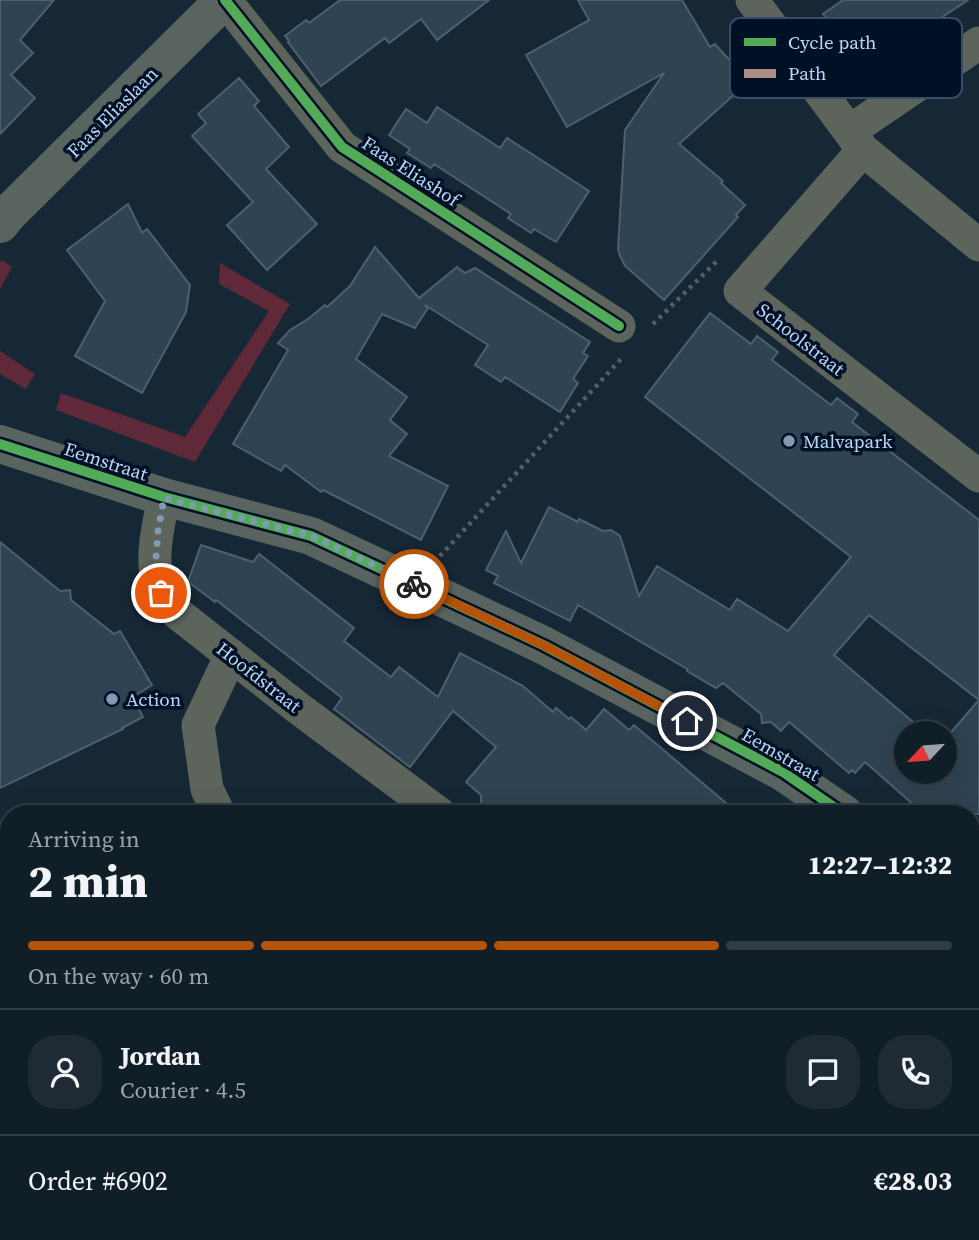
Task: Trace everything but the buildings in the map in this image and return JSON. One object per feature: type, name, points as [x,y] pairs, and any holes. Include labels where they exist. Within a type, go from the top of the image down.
[{"type":"main road","name":"Faas Eliaslaan","points":[[2,216],[225,0]]},
{"type":"main road","name":"Eemstraat","points":[[0,444],[164,498],[312,536],[543,645],[782,772],[831,805]]},
{"type":"street","name":"Faas Eliashof","points":[[225,0],[342,147],[619,326]]},
{"type":"street","points":[[752,0],[765,18]]},
{"type":"street","points":[[962,57],[979,43]]},
{"type":"street","points":[[825,98],[857,141],[979,245]]},
{"type":"street","points":[[857,141],[911,98]]},
{"type":"street","name":"Schoolstraat","points":[[857,141],[740,291],[979,476]]},
{"type":"street","name":"Hoofdstraat","points":[[164,498],[155,571],[161,593],[177,613],[428,805]]},
{"type":"street","points":[[215,805],[208,789],[198,725],[231,655]]},
{"type":"shaded area","points":[[2,260],[12,267],[0,289],[0,262]]},
{"type":"shaded area","points":[[220,263],[290,304],[195,462],[56,410],[61,393],[185,437],[269,311],[219,284]]},
{"type":"shaded area","points":[[0,351],[35,374],[26,389],[0,374]]},
{"type":"cycle path","points":[[225,0],[342,147],[619,326]]},
{"type":"cycle path","points":[[0,444],[164,497],[311,536],[543,645],[783,772],[831,805]]},
{"type":"way so far","points":[[161,593],[155,571],[164,498],[312,536],[414,584]]},
{"type":"place","name":"Malvapark","points":[[789,441]]},
{"type":"place","name":"Action","points":[[112,699]]},
{"type":"route","points":[[414,584],[543,645],[687,721]]}]
